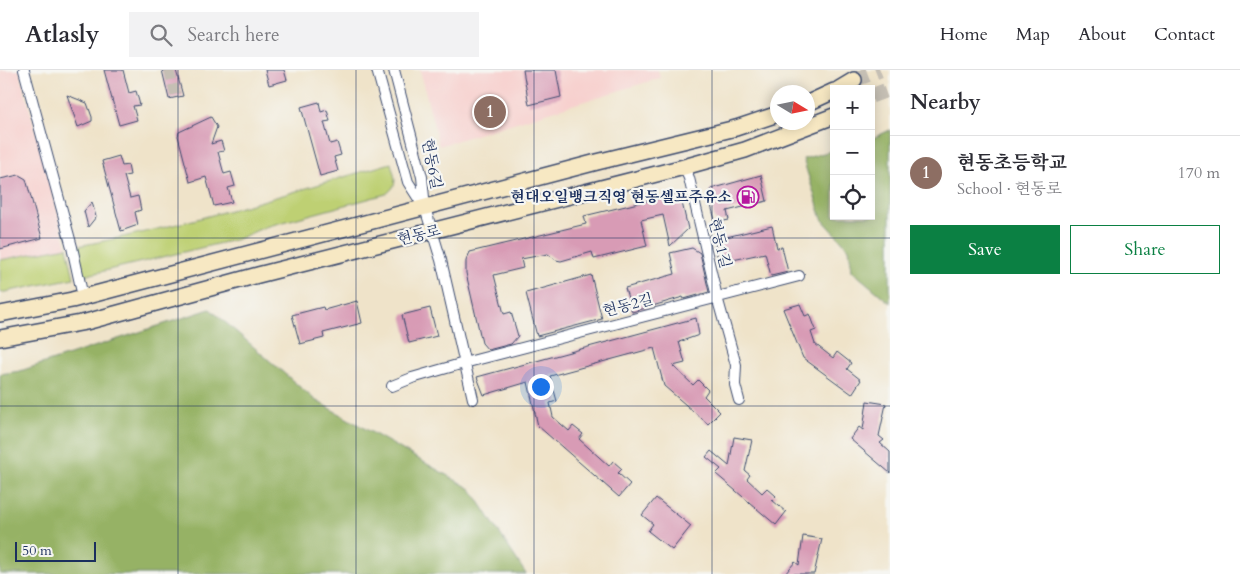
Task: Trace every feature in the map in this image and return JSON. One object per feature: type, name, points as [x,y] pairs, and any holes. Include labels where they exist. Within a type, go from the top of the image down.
[{"type":"main road","points":[[846,85],[854,80]]},
{"type":"main road","points":[[815,100],[830,94]]},
{"type":"main road","name":"현동로","points":[[0,314],[83,297],[597,162],[736,128],[770,117]]},
{"type":"main road","name":"현동로","points":[[0,338],[86,322],[258,275],[684,167],[745,150],[830,118]]},
{"type":"street","points":[[24,70],[72,247],[83,297]]},
{"type":"street","name":"현동6길","points":[[377,70],[408,182],[425,208]]},
{"type":"street","name":"현동6길","points":[[394,70],[422,177],[425,208]]},
{"type":"street","name":"현동1길","points":[[684,167],[689,178],[717,297],[736,365],[735,385],[739,400]]},
{"type":"street","points":[[425,208],[441,260],[473,399]]},
{"type":"street","name":"현동2길","points":[[392,386],[412,378],[464,363],[799,276]]},
{"type":"shaded area","points":[[0,70],[19,70],[67,247],[0,260]]},
{"type":"shaded area","points":[[420,70],[658,70],[660,78],[439,146]]},
{"type":"green space","points":[[890,130],[890,303],[852,271],[849,249],[822,219],[803,159],[830,151],[830,220],[875,220],[875,137]]},
{"type":"green space","points":[[391,163],[395,183],[386,194],[265,227],[238,239],[83,276],[78,246],[196,219]]},
{"type":"green space","points":[[67,247],[74,278],[0,293],[0,260]]},
{"type":"green space","points":[[210,309],[315,400],[471,489],[526,574],[0,574],[0,374],[20,371]]},
{"type":"building","points":[[104,70],[123,70],[129,93],[136,91],[140,105],[133,106],[137,120],[119,125]]},
{"type":"building","points":[[162,70],[176,70],[183,96],[169,99]]},
{"type":"building","points":[[265,70],[284,70],[287,80],[269,85]]},
{"type":"building","points":[[523,70],[556,70],[561,97],[529,105]]},
{"type":"building","points":[[67,95],[87,103],[92,121],[78,127]]},
{"type":"building","points":[[319,102],[321,112],[327,110],[330,121],[324,122],[330,144],[337,142],[341,155],[334,157],[338,171],[320,176],[301,107]]},
{"type":"building","points":[[211,117],[217,127],[211,144],[221,141],[224,151],[218,152],[224,174],[231,172],[235,186],[228,188],[232,202],[214,206],[206,177],[190,182],[178,136],[179,132]]},
{"type":"building","points":[[119,156],[122,166],[128,165],[130,175],[124,176],[130,198],[138,196],[141,210],[135,212],[138,225],[121,231],[102,161]]},
{"type":"building","points":[[19,175],[26,179],[42,238],[0,249],[0,179]]},
{"type":"building","points":[[761,175],[767,201],[727,211],[729,220],[719,222],[715,220],[708,194],[711,189]]},
{"type":"building","points":[[676,194],[681,198],[688,229],[670,246],[663,215],[641,220],[647,246],[594,259],[592,252],[561,261],[548,254],[521,259],[523,268],[494,275],[504,314],[511,312],[518,336],[511,344],[488,350],[482,343],[466,273],[466,261],[470,252],[586,224],[584,216]]},
{"type":"building","points":[[92,202],[96,217],[88,227],[84,211]]},
{"type":"building","points":[[772,226],[777,248],[782,247],[788,272],[771,276],[765,253],[719,263],[715,246],[718,239]]},
{"type":"building","points":[[692,248],[700,253],[709,292],[684,299],[683,297],[632,312],[625,288],[675,274],[670,253]]},
{"type":"building","points":[[591,275],[602,319],[537,336],[526,293]]},
{"type":"building","points":[[357,301],[362,323],[323,333],[324,338],[300,344],[292,315],[323,307],[324,310]]},
{"type":"building","points":[[800,304],[805,316],[810,314],[816,330],[811,332],[815,344],[833,358],[837,352],[851,363],[847,369],[861,380],[852,394],[803,358],[783,309]]},
{"type":"building","points":[[430,308],[437,336],[409,343],[402,315]]},
{"type":"building","points":[[696,318],[699,335],[679,342],[685,363],[673,366],[693,385],[698,380],[708,390],[704,396],[720,412],[708,424],[664,386],[654,348],[550,376],[557,401],[550,403],[553,417],[569,431],[573,426],[583,434],[579,439],[609,466],[613,461],[622,469],[618,473],[630,484],[619,497],[538,426],[528,382],[484,395],[477,377]]},
{"type":"building","points":[[867,401],[886,404],[879,436],[884,440],[880,443],[890,452],[890,473],[850,439],[859,427],[863,430]]},
{"type":"building","points":[[734,437],[752,440],[745,471],[750,475],[747,479],[762,493],[767,488],[776,496],[772,500],[786,512],[776,525],[716,474],[721,469],[706,457],[711,451],[729,466]]},
{"type":"building","points":[[656,498],[691,526],[672,550],[648,531],[653,524],[642,515]]},
{"type":"building","points":[[803,536],[822,539],[814,574],[785,574],[795,562],[799,565]]},
{"type":"tunnel","points":[[169,70],[176,97]]},
{"type":"tunnel","points":[[854,80],[880,70]]},
{"type":"tunnel","points":[[875,95],[890,89]]},
{"type":"place","name":"현동초등학교","points":[[490,112]]},
{"type":"place","name":"현대오일뱅크직영 현동셀프주유소","points":[[748,197]]}]
